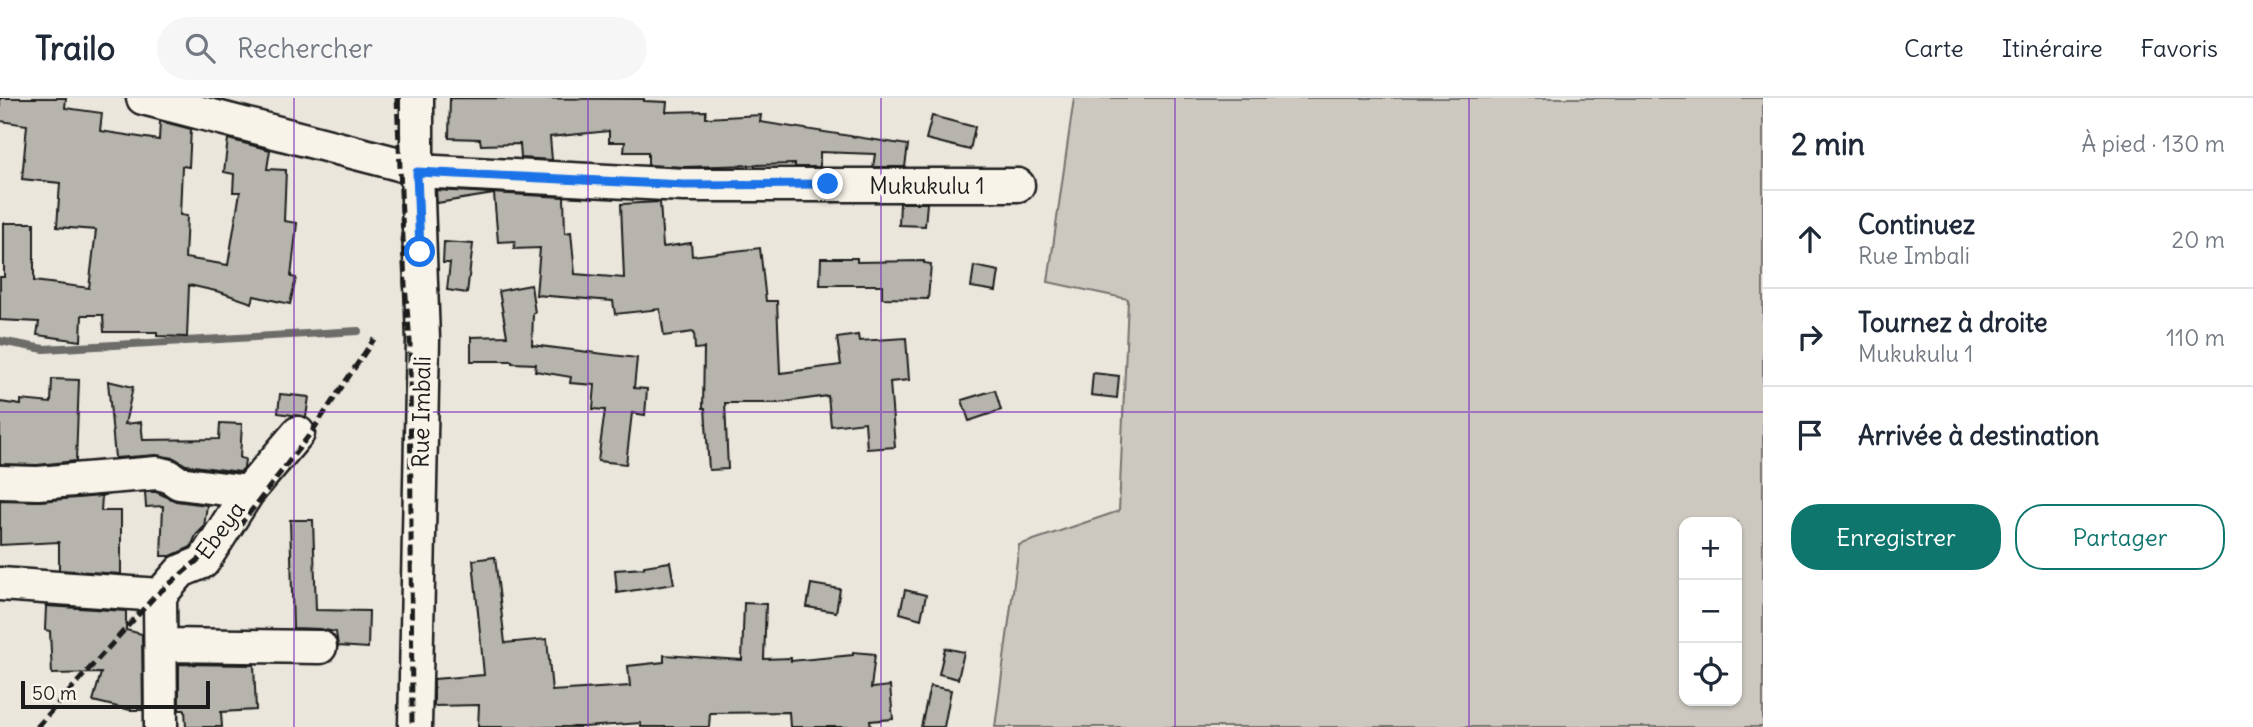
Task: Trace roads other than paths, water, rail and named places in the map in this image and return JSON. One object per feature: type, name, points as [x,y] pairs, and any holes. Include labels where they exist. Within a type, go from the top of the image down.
[{"type":"street","name":"Mukukulu 1","points":[[143,98],[399,164],[417,172],[684,185],[1018,186]]},
{"type":"street","name":"Rue Imbali","points":[[415,727],[423,339],[417,98]]},
{"type":"street","name":"Ebeya","points":[[160,595],[181,571],[203,562],[248,492],[298,433]]},
{"type":"street","points":[[0,482],[38,483],[157,473],[169,476],[179,483],[248,492]]},
{"type":"street","points":[[0,584],[160,595],[160,727]]},
{"type":"street","points":[[161,645],[320,647]]},
{"type":"waterway","points":[[0,341],[44,349],[358,331]]},
{"type":"railway","points":[[397,98],[410,341],[412,727]]},
{"type":"railway","points":[[37,727],[155,596],[241,524],[313,430],[374,339]]}]
